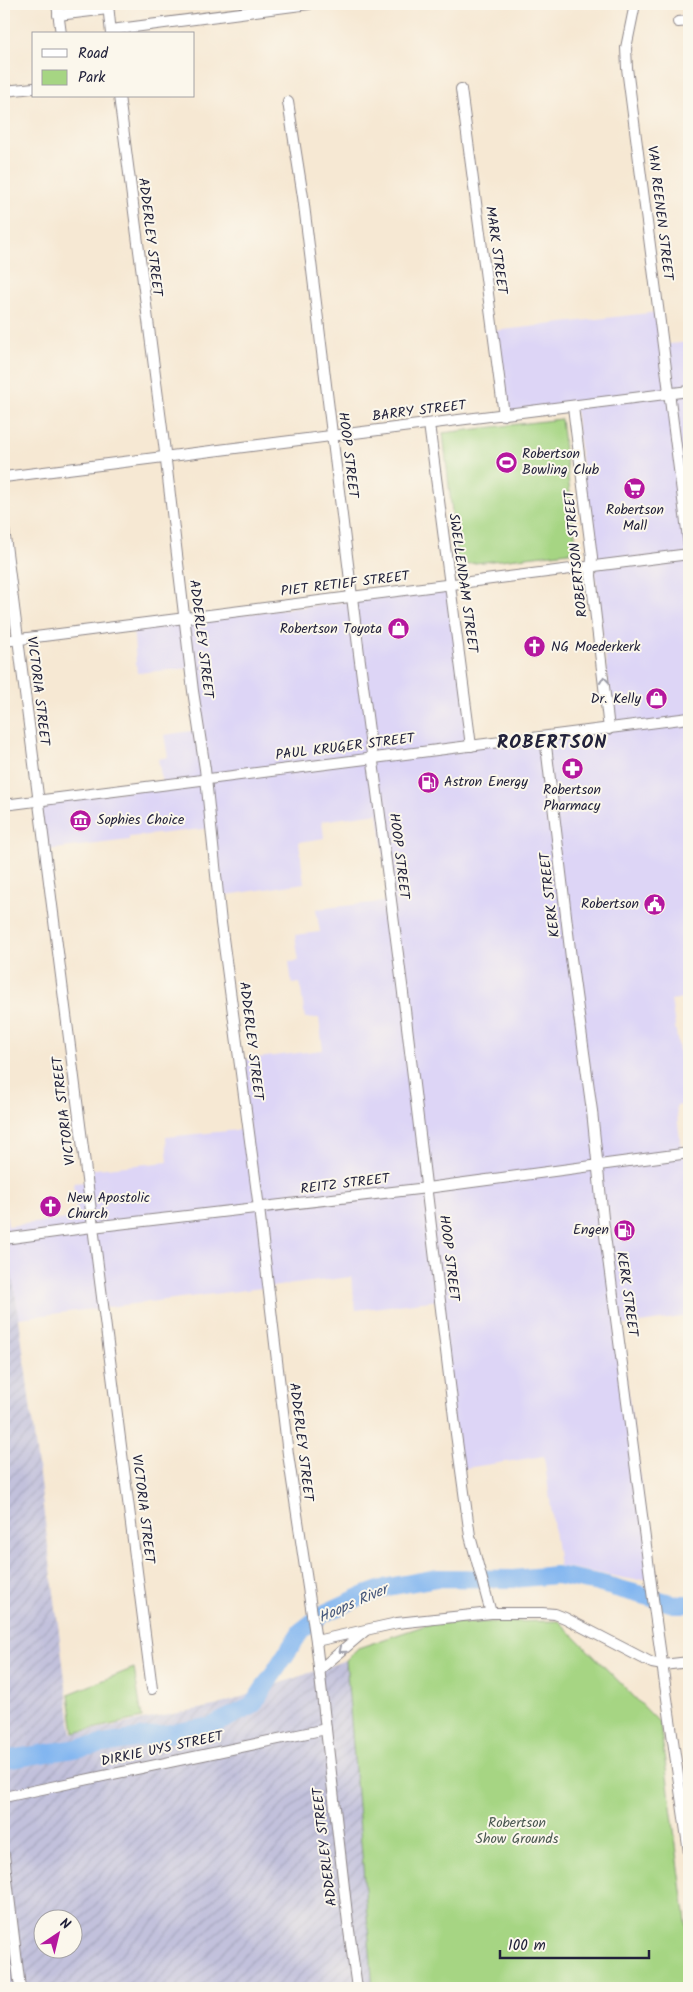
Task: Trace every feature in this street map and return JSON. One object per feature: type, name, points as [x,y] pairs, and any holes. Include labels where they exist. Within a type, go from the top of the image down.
[{"type":"street","points":[[57,4],[61,32]]},
{"type":"street","points":[[58,15],[108,6],[111,32],[309,4]]},
{"type":"street","name":"VAN REENEN STREET","points":[[635,4],[626,48],[627,68],[689,546]]},
{"type":"street","points":[[678,22],[689,21]]},
{"type":"street","points":[[4,92],[32,88]]},
{"type":"street","name":"MARK STREET","points":[[461,89],[504,415]]},
{"type":"street","name":"ADDERLEY STREET","points":[[119,98],[259,1208],[288,1454],[316,1640],[357,1988]]},
{"type":"street","name":"HOOP STREET","points":[[288,102],[303,197],[456,1434],[470,1536],[492,1613]]},
{"type":"street","name":"BARRY STREET","points":[[4,477],[689,391]]},
{"type":"street","name":"ROBERTSON STREET","points":[[572,407],[592,557],[609,729]]},
{"type":"street","name":"SWELLENDAM STREET","points":[[429,424],[471,746]]},
{"type":"street","name":"VICTORIA STREET","points":[[4,529],[152,1689]]},
{"type":"street","name":"PIET RETIEF STREET","points":[[4,641],[689,554]]},
{"type":"street","name":"PAUL KRUGER STREET","points":[[4,805],[689,718]]},
{"type":"street","name":"KERK STREET","points":[[545,737],[604,1228],[689,1853]]},
{"type":"street","name":"REITZ STREET","points":[[4,1240],[92,1227],[426,1188],[689,1153]]},
{"type":"street","points":[[316,1640],[407,1622],[492,1613],[555,1614],[652,1664],[664,1665],[689,1662]]},
{"type":"street","points":[[319,1670],[366,1631]]},
{"type":"street","name":"DIRKIE UYS STREET","points":[[4,1797],[326,1729]]},
{"type":"street","points":[[4,1855],[20,1988]]},
{"type":"shaded area","points":[[658,312],[662,345],[689,342],[689,997],[671,1000],[682,1071],[689,1071],[689,1104],[676,1106],[682,1157],[689,1156],[689,1316],[619,1326],[654,1578],[635,1580],[559,1566],[544,1456],[459,1469],[439,1300],[356,1310],[351,1277],[19,1318],[7,1243],[4,1243],[4,1198],[8,1226],[77,1218],[73,1183],[86,1182],[85,1170],[168,1162],[166,1137],[249,1129],[241,1060],[323,1050],[319,1018],[305,1018],[300,983],[292,984],[289,962],[299,961],[295,935],[320,932],[316,909],[390,901],[378,813],[322,821],[324,838],[299,842],[304,883],[220,896],[212,828],[129,837],[129,840],[46,850],[40,802],[163,786],[158,759],[168,757],[164,735],[198,730],[190,668],[137,673],[133,627],[453,589],[472,744],[614,727],[575,408],[505,416],[494,331]]},
{"type":"shaded area","points":[[4,1243],[7,1243],[19,1318],[72,1734],[219,1705],[346,1660],[373,1988],[4,1988]]},
{"type":"green space","points":[[561,419],[577,551],[458,565],[443,433]]},
{"type":"green space","name":"Robertson Show Grounds","points":[[559,1621],[660,1723],[689,1944],[689,1988],[373,1988],[346,1660],[358,1648],[432,1623]]},
{"type":"green space","points":[[134,1668],[142,1718],[74,1733],[69,1694]]},
{"type":"waterway","name":"Hoops River","points":[[4,1760],[209,1727],[252,1706],[301,1631],[323,1614],[362,1596],[388,1587],[437,1578],[513,1579],[556,1575],[598,1583],[674,1604],[689,1604]]},
{"type":"place","name":"Robertson Bowling Club","points":[[506,462]]},
{"type":"place","name":"Robertson Mall","points":[[635,488]]},
{"type":"place","name":"Robertson Toyota","points":[[398,629]]},
{"type":"place","name":"NG Moederkerk","points":[[535,647]]},
{"type":"place","name":"Dr. Kelly","points":[[657,699]]},
{"type":"place","name":"Robertson Pharmacy","points":[[572,768]]},
{"type":"place","name":"Astron Energy","points":[[428,782]]},
{"type":"place","name":"Sophies Choice","points":[[81,820]]},
{"type":"place","name":"Robertson","points":[[655,904]]},
{"type":"place","name":"New Apostolic Church","points":[[51,1206]]},
{"type":"place","name":"Engen","points":[[625,1230]]},
{"type":"district","name":"ROBERTSON","points":[[552,743]]}]
